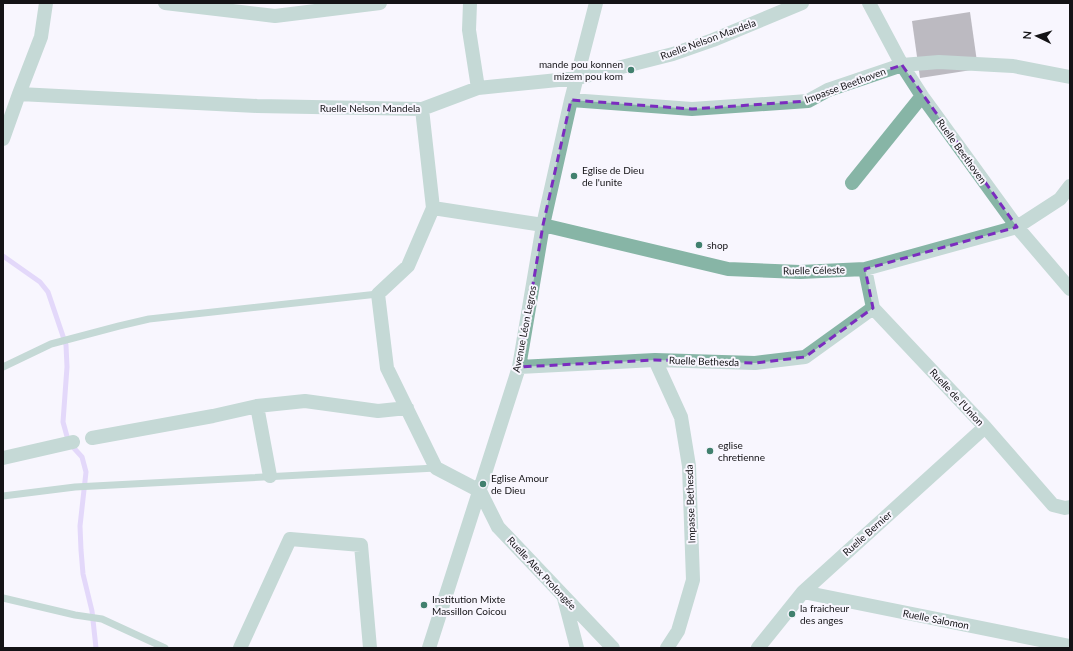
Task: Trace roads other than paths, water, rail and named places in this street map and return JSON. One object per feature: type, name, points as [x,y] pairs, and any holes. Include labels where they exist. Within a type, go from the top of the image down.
[{"type":"street","points":[[3,139],[41,36],[46,3]]},
{"type":"street","points":[[165,3],[274,16],[380,3]]},
{"type":"street","points":[[470,3],[469,30],[478,88]]},
{"type":"street","name":"Avenue Léon Legros","points":[[429,648],[480,491],[518,367],[543,225],[571,100],[578,78],[596,3]]},
{"type":"street","name":"Ruelle Nelson Mandela","points":[[19,94],[257,106],[422,109],[478,88],[578,78],[673,54],[713,40],[802,3]]},
{"type":"street","name":"Ruelle Beethoven","points":[[869,3],[902,64],[922,96],[1017,227],[1070,289]]},
{"type":"street","name":"Impasse Beethoven","points":[[571,100],[692,109],[808,101],[828,90],[902,64],[939,62],[1013,66],[1070,77]]},
{"type":"street","points":[[852,183],[922,96]]},
{"type":"street","points":[[422,109],[433,208],[408,266],[378,294],[387,368],[436,468],[480,491]]},
{"type":"street","name":"Ruelle Céleste","points":[[433,208],[543,225],[728,269],[800,272],[865,269],[1017,227],[1060,199],[1070,186]]},
{"type":"street","points":[[865,269],[873,308]]},
{"type":"street","name":"Ruelle Bethesda","points":[[518,367],[655,360],[755,363],[806,357],[873,308]]},
{"type":"street","name":"Ruelle de l'Union","points":[[873,308],[985,426],[1053,505],[1065,508],[1070,507]]},
{"type":"street","name":"Impasse Bethesda","points":[[655,360],[681,418],[689,466],[693,580],[678,631],[667,648]]},
{"type":"street","points":[[92,438],[213,416],[257,406],[305,401],[378,411],[406,408]]},
{"type":"street","points":[[257,406],[270,476]]},
{"type":"street","name":"Ruelle Bernier","points":[[758,648],[802,592],[985,426]]},
{"type":"street","points":[[3,458],[73,442]]},
{"type":"street","name":"Ruelle Alex Prolongée","points":[[480,491],[498,527],[613,648]]},
{"type":"street","points":[[240,648],[290,539],[361,545],[370,648]]},
{"type":"street","name":"Ruelle Salomon","points":[[802,592],[1070,646]]},
{"type":"street","points":[[564,597],[577,648]]},
{"type":"lane","points":[[3,367],[51,344],[66,339],[149,319],[378,294]]},
{"type":"lane","points":[[3,496],[76,487],[436,468]]},
{"type":"lane","points":[[3,598],[75,615],[102,619],[165,648]]},
{"type":"waterway","points":[[3,256],[40,282],[48,292],[66,345],[67,367],[63,422],[68,440]]},
{"type":"waterway","points":[[72,446],[82,457],[86,472],[80,526],[81,550],[83,574],[92,611],[96,648]]},
{"type":"place","name":"mande pou konnen mizem pou kom","points":[[631,70]]},
{"type":"place","name":"Eglise de Dieu de l'unite","points":[[574,176]]},
{"type":"place","name":"shop","points":[[699,245]]},
{"type":"place","name":"eglise chretienne","points":[[710,451]]},
{"type":"place","name":"Eglise Amour de Dieu","points":[[483,484]]},
{"type":"place","name":"Institution Mixte Massillon Coicou","points":[[424,605]]},
{"type":"place","name":"la fraicheur des anges","points":[[792,614]]}]
